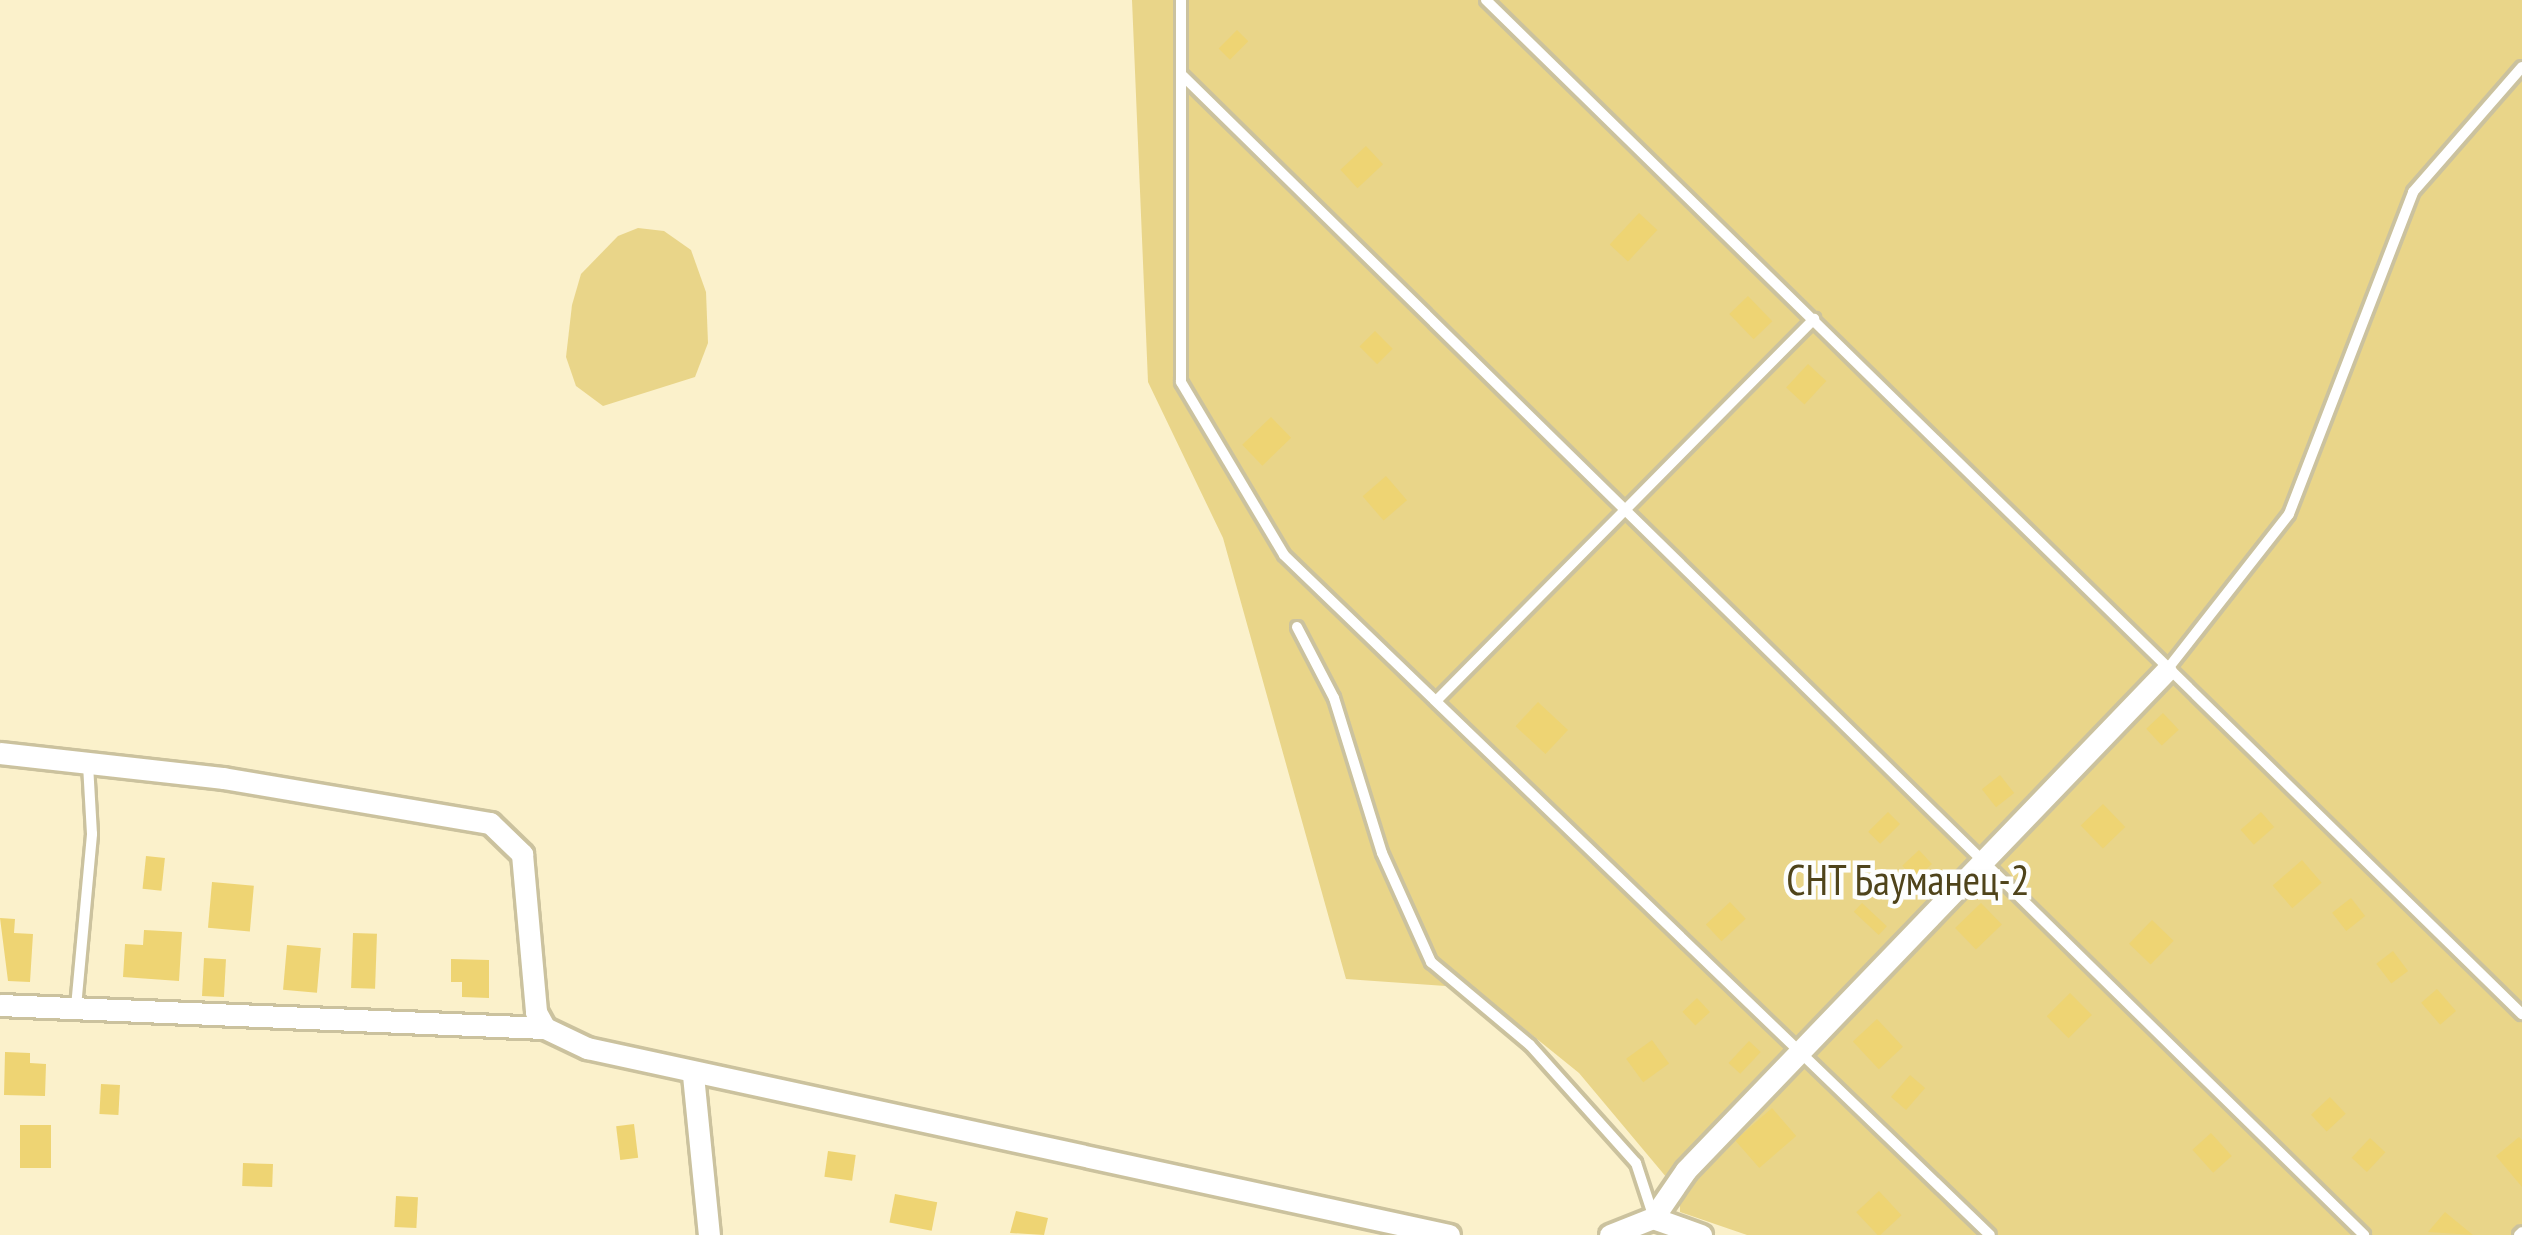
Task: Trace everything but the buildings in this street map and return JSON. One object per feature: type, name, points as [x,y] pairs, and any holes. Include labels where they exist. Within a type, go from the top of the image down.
[{"type":"street","points":[[1610,1235],[1653,1218],[1686,1171],[2166,671]]},
{"type":"street","points":[[0,753],[442,810],[490,823],[522,854],[536,1012],[545,1028]]},
{"type":"street","points":[[0,1005],[545,1028],[587,1048],[693,1075],[1449,1235]]},
{"type":"street","points":[[693,1075],[710,1235]]},
{"type":"street","points":[[1653,1218],[1701,1235]]},
{"type":"lane","points":[[1181,0],[1181,382],[1284,554],[1438,699],[1798,1056],[1990,1235]]},
{"type":"lane","points":[[1486,0],[2166,671],[2522,1014]]},
{"type":"lane","points":[[2166,671],[2289,514],[2413,192],[2522,67]]},
{"type":"lane","points":[[1183,76],[1626,505],[2364,1235]]},
{"type":"lane","points":[[1438,699],[1814,319]]},
{"type":"lane","points":[[1297,627],[1334,698],[1382,853],[1431,962],[1530,1045],[1636,1162],[1653,1218]]},
{"type":"lane","points":[[76,1006],[92,834],[88,764]]},
{"type":"green space","name":"СНТ Бауманец-2","points":[[1132,0],[2522,0],[2522,1235],[1747,1235],[1680,1212],[1680,1167],[1667,1178],[1579,1073],[1474,988],[1346,979],[1223,538],[1148,382]]},
{"type":"green space","points":[[638,228],[664,231],[691,250],[706,292],[708,343],[695,377],[603,406],[576,386],[566,357],[572,305],[581,274],[618,236]]}]
